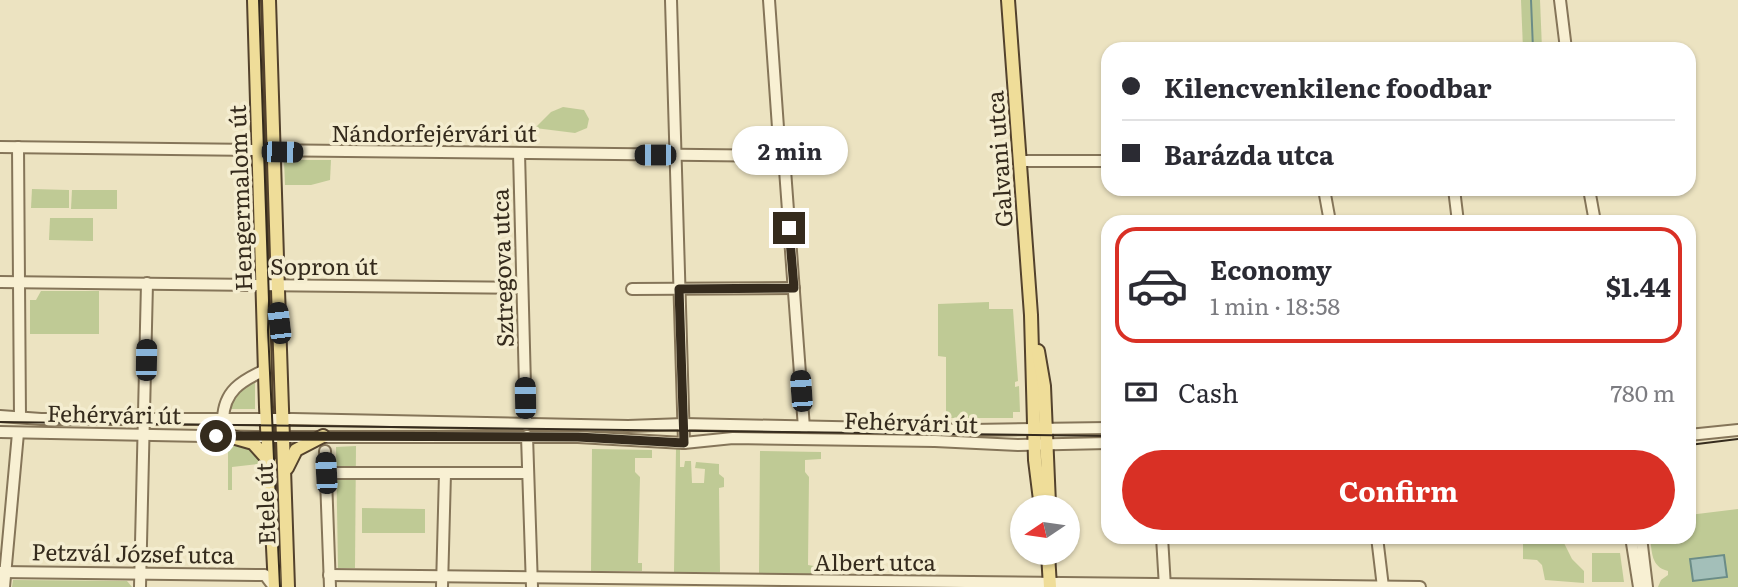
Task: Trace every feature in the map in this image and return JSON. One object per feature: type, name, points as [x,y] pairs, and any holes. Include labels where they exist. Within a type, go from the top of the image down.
[{"type":"main road","name":"Hengermalom út","points":[[254,0],[266,151]]},
{"type":"main road","name":"Hengermalom út","points":[[268,437],[265,370],[269,287],[266,151],[269,0]]},
{"type":"main road","name":"Galvani utca","points":[[1007,2],[1041,445]]},
{"type":"main road","name":"Hengermalom út","points":[[269,287],[284,420]]},
{"type":"main road","name":"Etele út","points":[[284,420],[288,587]]},
{"type":"main road","points":[[284,478],[296,450],[323,436]]},
{"type":"main road","points":[[232,437],[254,443],[270,462]]},
{"type":"main road","name":"Etele út","points":[[268,437],[275,587]]},
{"type":"main road","points":[[1041,445],[1041,495]]},
{"type":"main road","points":[[1041,445],[1047,495]]},
{"type":"main road","points":[[1049,565],[1050,586]]},
{"type":"street","points":[[671,0],[684,443]]},
{"type":"street","points":[[769,0],[804,428]]},
{"type":"street","points":[[1560,0],[1565,42]]},
{"type":"street","name":"Nándorfejérvári út","points":[[0,147],[782,156]]},
{"type":"street","points":[[18,147],[20,417]]},
{"type":"street","name":"Sztregova utca","points":[[519,153],[532,582]]},
{"type":"street","points":[[1019,161],[1101,161]]},
{"type":"street","points":[[1325,196],[1329,215]]},
{"type":"street","points":[[1455,196],[1457,215]]},
{"type":"street","points":[[1590,196],[1594,215]]},
{"type":"street","name":"Sopron út","points":[[0,282],[522,288]]},
{"type":"street","points":[[140,587],[147,283]]},
{"type":"street","points":[[632,289],[794,288]]},
{"type":"street","points":[[223,419],[226,399],[233,389],[265,370]]},
{"type":"street","name":"Fehérvári út","points":[[0,416],[284,420],[527,430],[684,443],[760,439],[1041,445],[1101,443]]},
{"type":"street","name":"Fehérvári út","points":[[0,432],[284,437],[684,424],[804,428],[1101,428]]},
{"type":"street","points":[[1696,434],[1738,430]]},
{"type":"street","points":[[4,587],[3,572],[18,433]]},
{"type":"street","points":[[325,451],[330,581]]},
{"type":"street","points":[[326,473],[528,473]]},
{"type":"street","points":[[442,582],[446,473]]},
{"type":"street","points":[[1162,544],[1165,587]]},
{"type":"street","points":[[1378,544],[1383,587]]},
{"type":"street","points":[[1633,544],[1639,587]]},
{"type":"street","points":[[1643,544],[1647,587]]},
{"type":"street","name":"Petzvál József utca","points":[[265,575],[274,558]]},
{"type":"street","name":"Petzvál József utca","points":[[3,572],[265,575],[275,587]]},
{"type":"street","name":"Albert utca","points":[[330,581],[1420,587]]},
{"type":"green space","points":[[1521,0],[1540,0],[1542,42],[1523,42]]},
{"type":"green space","points":[[563,107],[584,110],[589,119],[587,128],[575,133],[535,128],[551,112]]},
{"type":"green space","points":[[284,160],[331,160],[330,180],[311,185],[285,185]]},
{"type":"green space","points":[[32,189],[69,190],[69,208],[31,208]]},
{"type":"green space","points":[[72,190],[117,190],[117,209],[71,209]]},
{"type":"green space","points":[[50,218],[93,218],[93,241],[49,240]]},
{"type":"green space","points":[[41,291],[99,291],[99,334],[30,334],[30,300],[36,300]]},
{"type":"green space","points":[[989,302],[989,309],[1013,309],[1018,381],[1015,382],[1015,387],[1019,386],[1020,412],[1013,412],[1013,418],[946,418],[946,357],[938,356],[938,304]]},
{"type":"green space","points":[[255,380],[255,409],[227,409],[239,388]]},
{"type":"green space","points":[[228,444],[241,445],[258,455],[259,464],[232,467],[232,490],[228,490]]},
{"type":"green space","points":[[356,446],[355,568],[338,568],[336,447]]},
{"type":"green space","points":[[592,449],[652,450],[652,458],[635,458],[635,472],[640,477],[638,563],[642,563],[642,571],[591,571]]},
{"type":"green space","points":[[676,449],[680,449],[680,467],[684,467],[685,461],[691,461],[692,483],[704,483],[705,469],[695,468],[696,462],[719,464],[719,474],[724,478],[724,487],[719,488],[720,572],[674,572]]},
{"type":"green space","points":[[760,451],[821,452],[821,459],[805,460],[805,472],[809,477],[808,565],[814,566],[814,574],[759,573]]},
{"type":"green space","points":[[362,508],[425,509],[425,533],[362,533]]},
{"type":"green space","points":[[1738,509],[1738,587],[1658,587],[1661,580],[1668,575],[1668,571],[1655,562],[1651,544],[1696,544],[1696,514]]},
{"type":"green space","points":[[1523,544],[1564,544],[1572,559],[1584,571],[1584,583],[1545,580],[1542,565],[1537,560],[1523,559]]},
{"type":"green space","points":[[1592,553],[1620,553],[1624,582],[1592,582]]},
{"type":"green space","points":[[13,580],[127,581],[132,587],[12,587]]},
{"type":"water","points":[[1724,555],[1727,577],[1693,581],[1690,559]]},
{"type":"waterway","points":[[1531,0],[1533,42]]},
{"type":"tram line","points":[[259,0],[268,330],[280,587]]},
{"type":"tram line","points":[[0,422],[1101,436]]},
{"type":"tram line","points":[[1696,444],[1738,439]]},
{"type":"route","points":[[216,436],[385,434],[578,437],[684,443],[679,289],[794,288],[789,228]]}]
